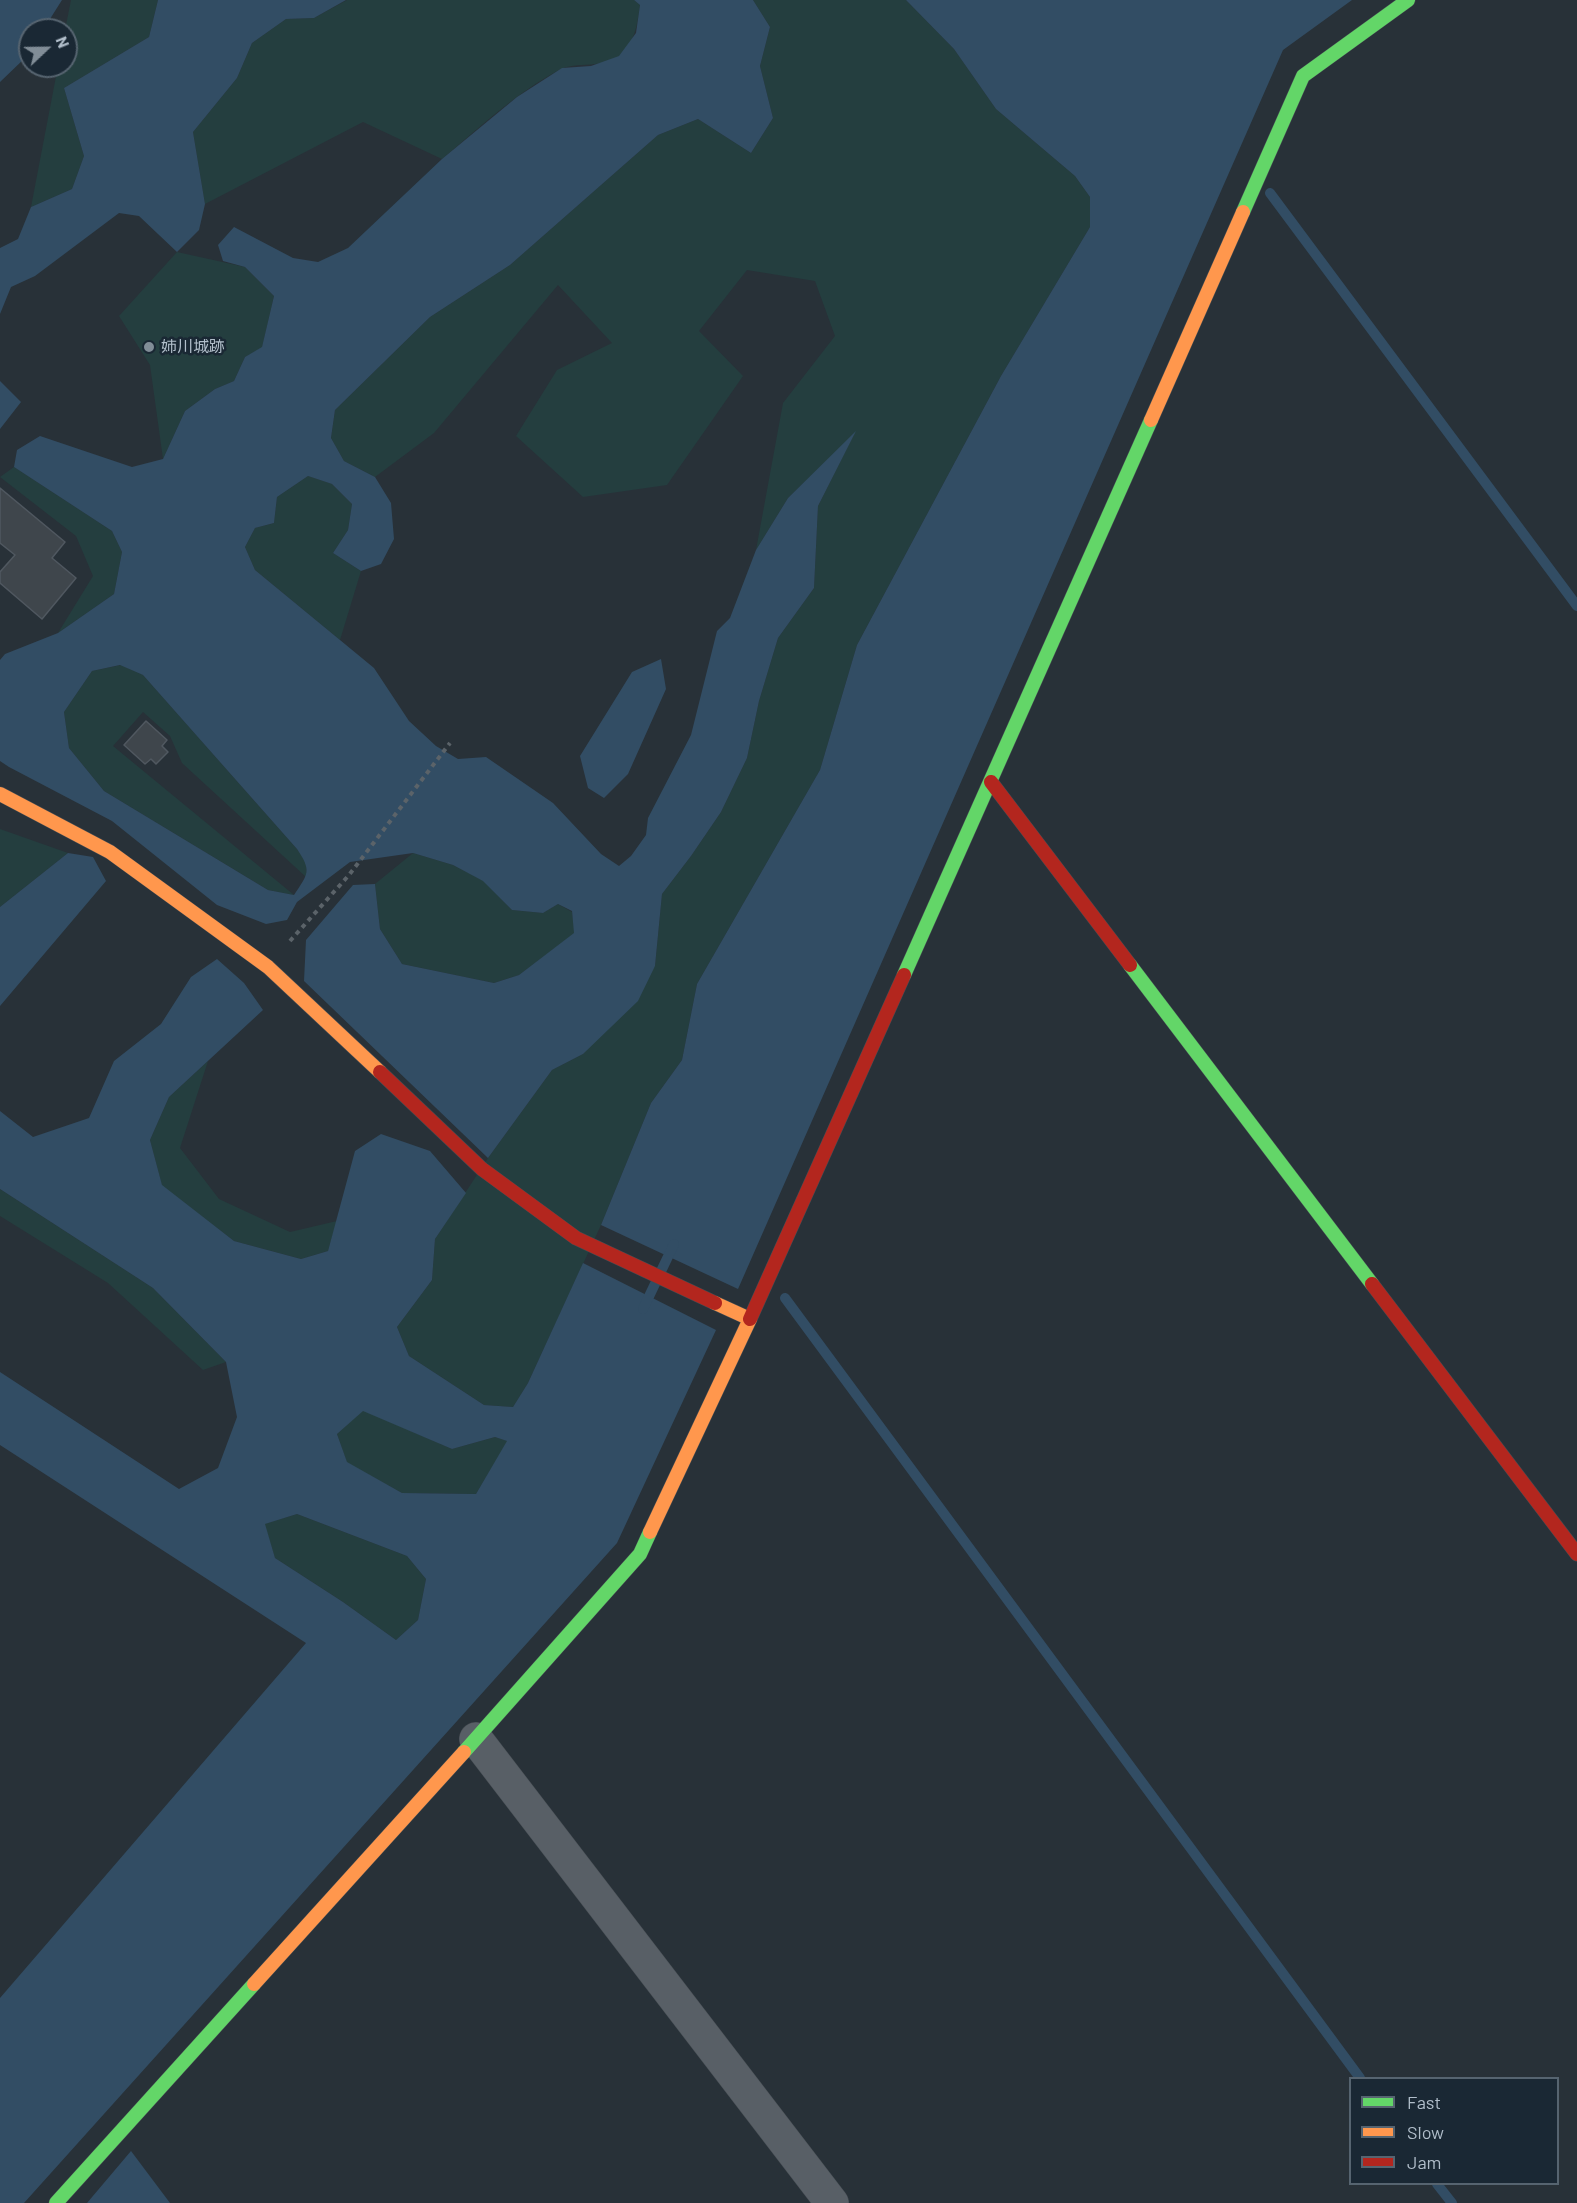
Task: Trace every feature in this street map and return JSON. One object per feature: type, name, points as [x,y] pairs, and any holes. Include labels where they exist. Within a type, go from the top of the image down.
[{"type":"street","points":[[56,2203],[476,1739],[640,1554],[750,1319],[991,782],[1303,76],[1408,0]]},
{"type":"street","points":[[991,782],[1577,1554]]},
{"type":"street","points":[[0,794],[110,852],[268,967],[482,1169],[576,1238],[750,1319]]},
{"type":"street","points":[[476,1739],[832,2203]]},
{"type":"path","points":[[268,967],[349,875],[450,743]]},
{"type":"green space","points":[[71,0],[158,0],[149,37],[64,88],[84,156],[72,189],[31,207],[56,78],[78,78],[78,18],[67,18]]},
{"type":"green space","points":[[347,0],[634,0],[640,5],[633,37],[621,55],[599,64],[566,67],[543,79],[498,112],[442,159],[363,122],[205,204],[193,132],[237,78],[252,43],[286,19],[314,18]]},
{"type":"green space","points":[[753,0],[906,0],[954,49],[996,109],[1075,176],[1090,197],[1090,227],[1001,376],[857,645],[820,770],[697,984],[682,1060],[651,1103],[601,1225],[528,1383],[513,1407],[484,1405],[409,1356],[397,1327],[432,1280],[435,1239],[488,1158],[552,1070],[583,1054],[655,966],[662,894],[721,812],[747,758],[759,701],[778,638],[814,588],[818,506],[854,434],[788,498],[756,550],[783,403],[835,336],[815,281],[747,270],[699,331],[743,376],[667,485],[583,497],[516,436],[557,370],[612,343],[558,285],[434,433],[375,477],[344,461],[331,438],[335,410],[430,317],[510,265],[658,135],[698,119],[751,153],[773,118],[760,66],[770,27]]},
{"type":"green space","points":[[177,252],[245,267],[274,296],[262,348],[245,357],[234,381],[215,389],[185,411],[163,459],[150,365],[119,316]]},
{"type":"green space","points":[[14,467],[112,531],[122,552],[114,594],[58,633],[93,576],[76,536],[0,477]]},
{"type":"green space","points":[[308,476],[332,484],[352,504],[348,530],[333,553],[361,571],[340,640],[255,570],[245,547],[255,528],[274,523],[277,497]]},
{"type":"green space","points":[[121,665],[143,675],[297,849],[307,863],[306,877],[182,763],[170,736],[143,712],[113,746],[294,895],[268,890],[104,791],[69,748],[64,712],[92,671]]},
{"type":"green space","points":[[0,829],[68,853],[0,907]]},
{"type":"green space","points":[[413,853],[453,865],[484,881],[512,910],[543,913],[558,904],[572,912],[575,933],[519,975],[494,983],[402,964],[380,929],[375,884]]},
{"type":"green space","points":[[208,1061],[180,1148],[219,1199],[290,1232],[337,1221],[328,1251],[301,1259],[234,1241],[162,1186],[150,1140],[169,1097]]},
{"type":"green space","points":[[0,1189],[153,1288],[226,1362],[203,1370],[108,1283],[0,1216]]},
{"type":"green space","points":[[363,1410],[452,1449],[495,1437],[508,1441],[476,1494],[402,1493],[347,1463],[337,1434]]},
{"type":"green space","points":[[297,1514],[407,1556],[426,1579],[418,1620],[396,1640],[275,1558],[264,1524]]},
{"type":"water","points":[[0,0],[62,0],[51,18],[18,18],[18,65],[0,82]]},
{"type":"water","points":[[158,0],[346,0],[314,18],[286,19],[252,43],[237,78],[193,132],[205,204],[199,230],[177,252],[139,216],[119,213],[35,276],[11,287],[0,314],[0,248],[18,239],[31,207],[72,189],[84,156],[64,88],[149,37]]},
{"type":"water","points":[[634,0],[753,0],[770,27],[760,66],[773,118],[751,153],[698,119],[658,135],[510,265],[430,317],[335,410],[331,438],[344,461],[375,477],[391,503],[394,539],[381,564],[361,571],[333,553],[348,530],[352,504],[332,484],[308,476],[277,497],[274,523],[255,528],[245,547],[255,570],[374,668],[409,721],[436,746],[458,759],[486,757],[553,803],[601,854],[619,866],[631,856],[646,835],[648,818],[691,735],[717,631],[730,618],[756,550],[788,498],[856,431],[818,506],[814,588],[778,638],[759,701],[747,758],[721,812],[662,894],[655,966],[638,1001],[583,1054],[552,1070],[488,1158],[304,981],[306,940],[353,885],[375,884],[380,929],[402,964],[494,983],[519,975],[574,933],[572,911],[558,904],[543,913],[512,910],[483,881],[453,865],[413,853],[350,862],[297,902],[287,920],[266,924],[217,905],[112,821],[0,761],[0,660],[5,654],[58,633],[114,594],[122,552],[112,531],[14,467],[17,450],[40,436],[132,467],[163,459],[185,411],[215,389],[234,381],[245,357],[262,347],[274,296],[245,267],[223,261],[218,245],[234,227],[293,258],[318,262],[348,248],[442,159],[517,97],[562,68],[591,66],[619,56],[636,33],[640,5]],"holes":[[[120,665],[143,675],[297,849],[305,863],[306,872],[294,895],[268,890],[104,791],[69,748],[64,712],[92,671]]]},
{"type":"water","points":[[906,0],[1352,0],[1283,50],[738,1289],[601,1225],[651,1103],[682,1060],[697,984],[820,770],[857,645],[1001,376],[1090,227],[1090,197],[1075,176],[996,109],[954,49]]},
{"type":"water","points":[[0,381],[21,402],[0,429]]},
{"type":"water","points":[[661,659],[666,689],[628,774],[604,798],[588,788],[580,756],[632,672]]},
{"type":"water","points":[[68,853],[93,857],[106,881],[0,1006],[0,907]]},
{"type":"water","points":[[217,959],[244,983],[263,1010],[169,1097],[150,1140],[162,1185],[234,1241],[301,1259],[328,1251],[355,1151],[381,1134],[430,1151],[466,1193],[435,1239],[432,1280],[397,1327],[409,1356],[484,1405],[513,1407],[528,1383],[583,1263],[716,1330],[617,1543],[24,2203],[0,2203],[0,1998],[306,1643],[0,1445],[0,1372],[179,1489],[218,1468],[237,1417],[226,1362],[153,1288],[0,1189],[0,1111],[33,1137],[89,1118],[114,1061],[161,1024],[191,977]],"holes":[[[363,1411],[452,1449],[495,1437],[507,1441],[476,1494],[402,1493],[347,1462],[337,1434]],[[297,1514],[407,1556],[426,1579],[418,1620],[396,1640],[275,1558],[265,1524]]]},
{"type":"water","points":[[131,2151],[170,2203],[87,2203]]},
{"type":"building","points":[[0,488],[65,542],[52,558],[76,578],[42,619],[0,583],[0,572],[15,555],[0,543]]},
{"type":"building","points":[[146,721],[167,740],[162,746],[168,752],[156,764],[151,759],[145,764],[124,745]]},
{"type":"waterway","points":[[1270,193],[1577,606]]},
{"type":"waterway","points":[[643,1309],[674,1244]]},
{"type":"waterway","points":[[785,1298],[1359,2077]]},
{"type":"waterway","points":[[1438,2185],[1452,2203]]},
{"type":"traffic: fast","points":[[1243,212],[1303,76],[1408,0]]},
{"type":"traffic: fast","points":[[904,975],[1151,420]]},
{"type":"traffic: fast","points":[[1130,965],[1372,1284]]},
{"type":"traffic: fast","points":[[464,1752],[640,1554],[650,1532]]},
{"type":"traffic: fast","points":[[56,2203],[254,1984]]},
{"type":"traffic: slow","points":[[1151,420],[1243,212]]},
{"type":"traffic: slow","points":[[0,794],[110,852],[268,967],[380,1072]]},
{"type":"traffic: slow","points":[[650,1532],[750,1319],[715,1303]]},
{"type":"traffic: slow","points":[[254,1984],[464,1752]]},
{"type":"traffic: jam","points":[[991,782],[1130,965]]},
{"type":"traffic: jam","points":[[750,1319],[904,975]]},
{"type":"traffic: jam","points":[[380,1072],[482,1169],[576,1238],[715,1303]]},
{"type":"traffic: jam","points":[[1372,1284],[1577,1554]]},
{"type":"place","name":"姉川城跡","points":[[149,347]]}]
